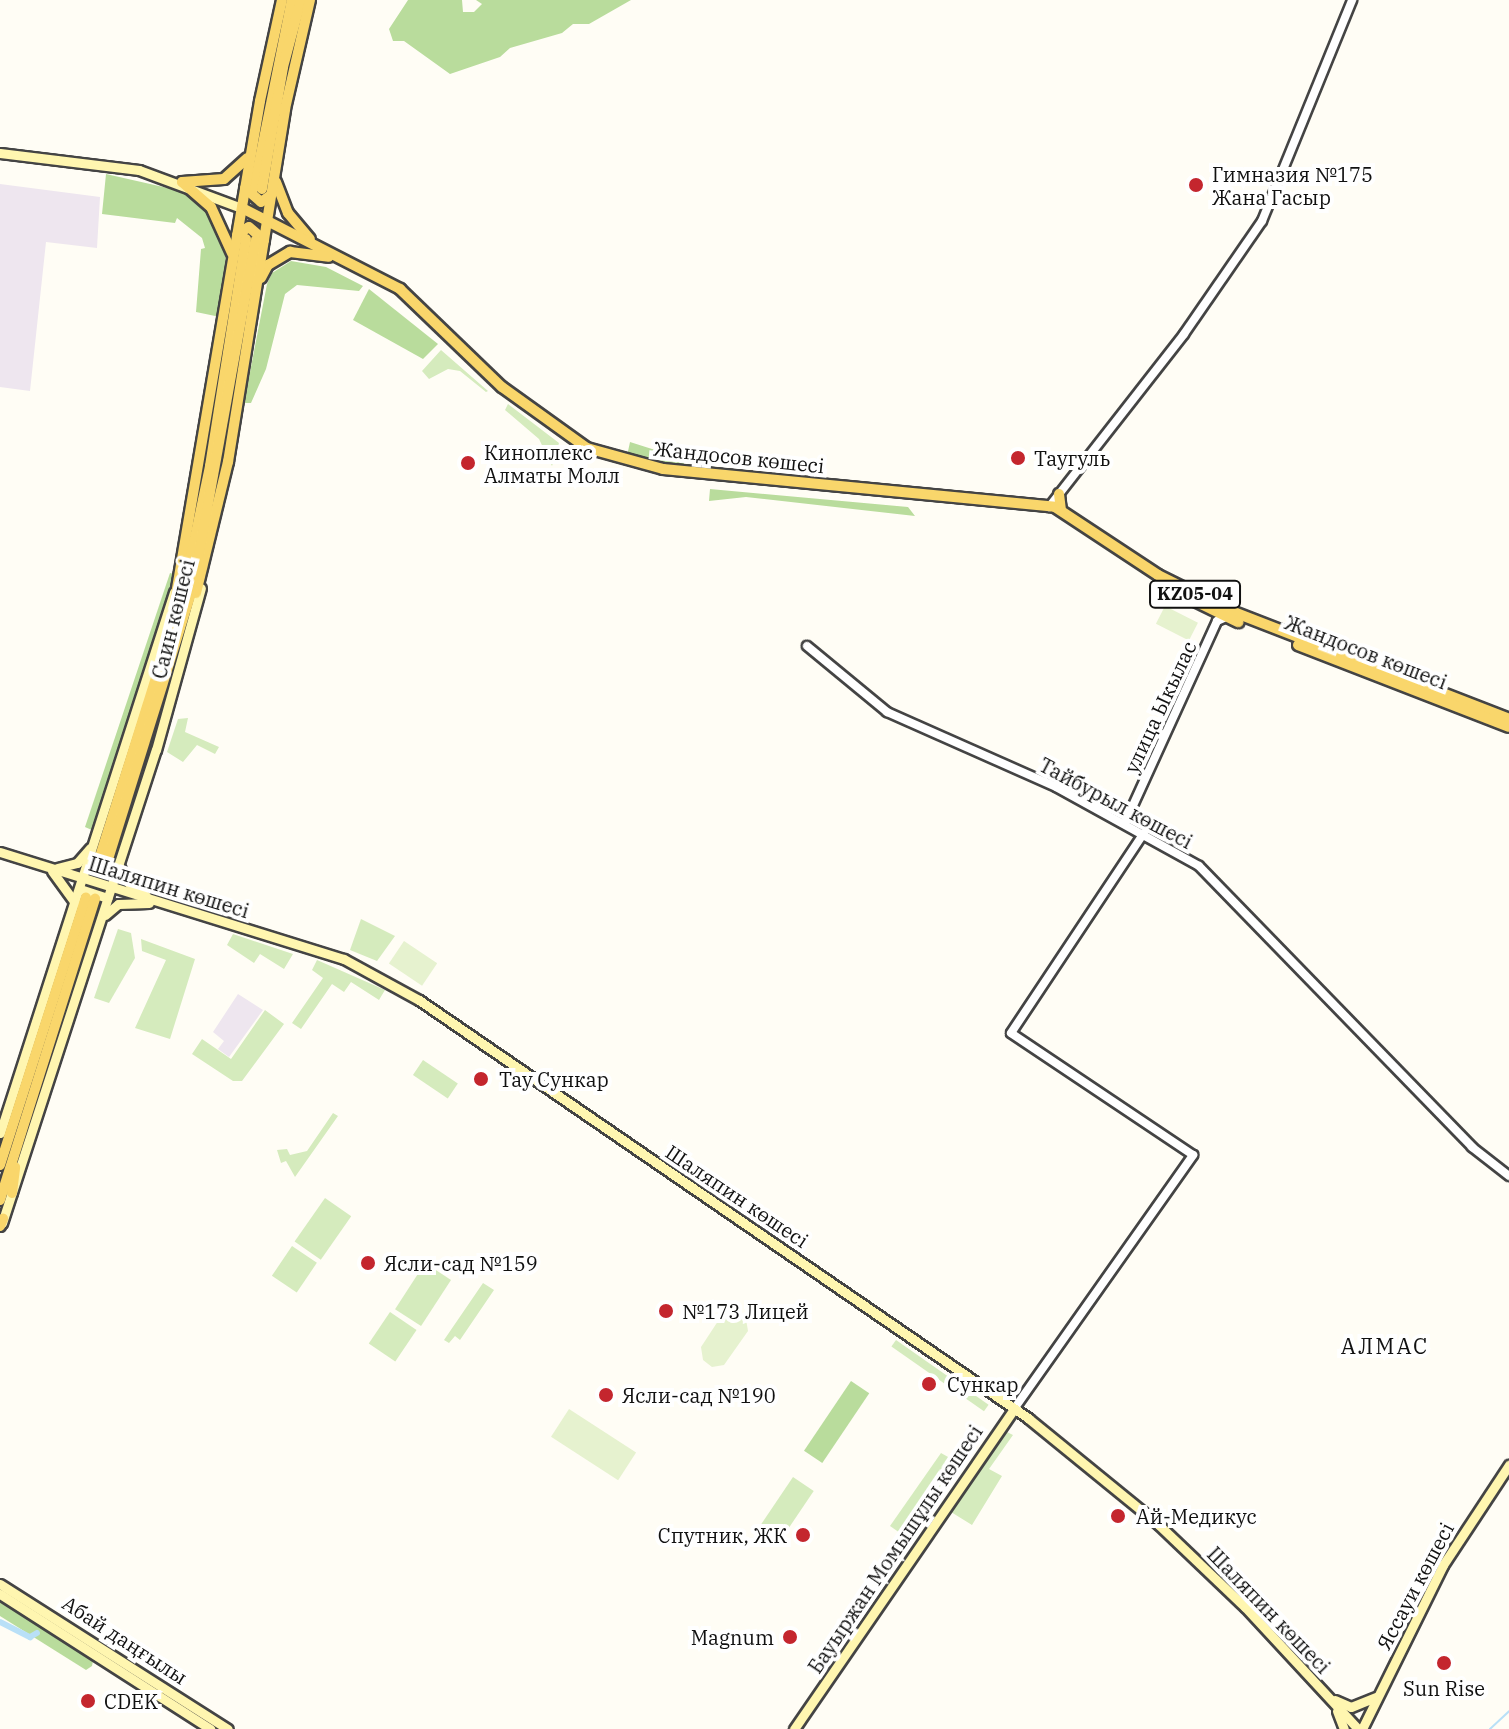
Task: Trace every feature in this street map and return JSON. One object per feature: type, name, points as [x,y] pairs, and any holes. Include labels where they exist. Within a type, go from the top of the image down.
[{"type":"main road","name":"Саин көшесі","points":[[1,1225],[109,893],[97,834],[177,581],[195,495],[233,264],[267,221],[258,190],[252,149],[282,0]]},
{"type":"main road","name":"Саин көшесі","points":[[258,190],[292,0]]},
{"type":"main road","name":"Саин көшесі","points":[[258,190],[283,67],[301,0]]},
{"type":"main road","name":"Саин көшесі","points":[[0,1133],[75,903],[105,868],[203,577],[257,287],[251,239],[242,208],[275,164],[310,0]]},
{"type":"main road","points":[[182,182],[224,179],[241,167],[252,149]]},
{"type":"main road","name":"Жандосов көшесі","points":[[0,153],[139,170],[182,182],[383,277],[551,426],[598,452],[663,469],[1061,510],[1158,575],[1230,614],[1509,719]]},
{"type":"main road","points":[[275,164],[283,204],[316,245]]},
{"type":"main road","points":[[182,182],[219,219],[233,264]]},
{"type":"main road","name":"Саин көшесі","points":[[105,868],[179,623],[214,470],[251,239]]},
{"type":"main road","name":"Жандосов көшесі","points":[[316,245],[426,315]]},
{"type":"main road","points":[[257,287],[268,265],[290,252],[340,260]]},
{"type":"main road","points":[[195,495],[214,470]]},
{"type":"main road","points":[[214,470],[217,514]]},
{"type":"main road","points":[[1059,494],[1061,510]]},
{"type":"main road","name":"Жандосов көшесі","points":[[1049,507],[1159,583],[1509,727]]},
{"type":"main road","points":[[179,623],[203,577]]},
{"type":"main road","points":[[177,581],[179,623]]},
{"type":"main road","points":[[75,903],[49,868],[82,860],[97,834]]},
{"type":"main road","name":"Шаляпин көшесі","points":[[0,852],[49,868],[86,891],[155,902],[374,972],[1014,1409],[1158,1524],[1360,1729]]},
{"type":"main road","points":[[105,868],[155,902]]},
{"type":"main road","name":"Саин көшесі","points":[[0,1165],[86,891]]},
{"type":"main road","name":"Саин көшесі","points":[[0,1200],[86,891]]},
{"type":"main road","points":[[98,924],[118,904],[155,902]]},
{"type":"main road","points":[[0,1145],[16,1117]]},
{"type":"main road","points":[[12,1193],[19,1138]]},
{"type":"main road","name":"Бауыржан Момышұлы көшесі","points":[[794,1729],[1014,1409]]},
{"type":"main road","name":"Яссауи көшесі","points":[[1360,1729],[1443,1565],[1509,1465]]},
{"type":"main road","name":"Абай даңғылы","points":[[0,1584],[228,1729]]},
{"type":"main road","name":"Абай даңғылы","points":[[0,1594],[210,1729]]},
{"type":"main road","points":[[1329,1697],[1351,1707],[1379,1695]]},
{"type":"main road","points":[[1329,1697],[1344,1729]]},
{"type":"street","points":[[1049,507],[1184,334],[1262,221],[1352,0]]},
{"type":"street","name":"улица Ыкылас","points":[[1125,823],[1217,621],[1230,614]]},
{"type":"street","name":"Тайбурыл көшесі","points":[[807,646],[887,712],[1125,823],[1199,866],[1472,1147],[1509,1176]]},
{"type":"street","name":"Бауыржан Момышұлы көшесі","points":[[1014,1409],[1193,1155],[1011,1033],[1144,833]]},
{"type":"shaded area","points":[[0,184],[100,197],[97,248],[46,242],[30,391],[0,387]]},
{"type":"shaded area","points":[[238,994],[263,1010],[229,1057],[218,1049],[224,1041],[213,1032]]},
{"type":"green space","points":[[408,0],[462,0],[463,12],[474,12],[482,4],[476,0],[631,0],[589,24],[573,24],[562,33],[510,48],[500,57],[450,74],[404,41],[393,41],[389,29]]},
{"type":"green space","points":[[106,174],[181,191],[203,205],[221,235],[226,258],[220,317],[196,312],[201,249],[205,248],[202,238],[177,218],[175,223],[102,214]]},
{"type":"green space","points":[[291,261],[326,267],[363,286],[359,291],[297,285],[285,294],[266,369],[251,403],[244,403],[267,284],[272,273]]},
{"type":"green space","points":[[369,289],[438,344],[423,359],[353,320]]},
{"type":"green space","points":[[441,350],[488,391],[460,371],[448,369],[429,379],[422,371]]},
{"type":"green space","points":[[508,404],[559,443],[552,466],[539,439],[505,410]]},
{"type":"green space","points":[[630,442],[689,457],[681,467],[627,456]]},
{"type":"green space","points":[[710,489],[908,507],[915,516],[746,497],[709,501]]},
{"type":"green space","points":[[170,573],[177,575],[94,831],[85,827]]},
{"type":"green space","points":[[1165,606],[1198,623],[1189,641],[1156,624]]},
{"type":"green space","points":[[188,718],[185,732],[219,747],[215,754],[197,745],[183,762],[167,752],[178,719]]},
{"type":"green space","points":[[361,919],[395,936],[377,961],[350,950]]},
{"type":"green space","points":[[118,929],[131,933],[135,958],[109,1003],[94,998]]},
{"type":"green space","points":[[233,934],[293,954],[284,969],[260,954],[254,963],[227,945]]},
{"type":"green space","points":[[141,939],[195,959],[170,1039],[135,1028],[166,960],[142,951]]},
{"type":"green space","points":[[404,941],[437,963],[422,986],[389,963]]},
{"type":"green space","points":[[317,960],[385,990],[379,1000],[351,982],[344,992],[332,984],[301,1029],[292,1023],[323,978],[312,970]]},
{"type":"green space","points":[[265,1010],[284,1024],[242,1081],[233,1081],[192,1054],[202,1039],[231,1059]]},
{"type":"green space","points":[[423,1060],[458,1083],[448,1098],[413,1075]]},
{"type":"green space","points":[[333,1113],[338,1116],[295,1177],[286,1161],[281,1163],[277,1150],[287,1149],[290,1155],[307,1151]]},
{"type":"green space","points":[[325,1198],[351,1216],[321,1260],[295,1241]]},
{"type":"green space","points":[[292,1246],[317,1263],[297,1293],[272,1276]]},
{"type":"green space","points":[[425,1263],[451,1280],[421,1326],[395,1309]]},
{"type":"green space","points":[[483,1283],[494,1290],[460,1340],[455,1336],[449,1343],[444,1340]]},
{"type":"green space","points":[[736,1311],[746,1319],[748,1331],[724,1365],[712,1367],[703,1360],[701,1347],[722,1315]]},
{"type":"green space","points":[[390,1312],[417,1330],[395,1361],[369,1344]]},
{"type":"green space","points":[[896,1340],[989,1405],[984,1411],[891,1347]]},
{"type":"green space","points":[[851,1381],[869,1393],[822,1463],[804,1451]]},
{"type":"green space","points":[[569,1409],[636,1453],[618,1480],[551,1437]]},
{"type":"green space","points":[[1007,1432],[1013,1435],[989,1469],[1002,1476],[972,1525],[951,1512]]},
{"type":"green space","points":[[941,1453],[957,1462],[950,1486],[913,1542],[890,1526]]},
{"type":"green space","points":[[793,1477],[814,1491],[782,1538],[761,1524]]},
{"type":"green space","points":[[0,1602],[93,1661],[92,1666],[86,1670],[0,1616]]},
{"type":"waterway","points":[[0,1622],[30,1637],[37,1633]]},
{"type":"waterway","points":[[1490,1729],[1509,1711]]},
{"type":"place","name":"Гимназия №175 Жана Гасыр","points":[[1196,185]]},
{"type":"place","name":"Таугуль","points":[[1018,458]]},
{"type":"place","name":"Киноплекс Алматы Молл","points":[[468,463]]},
{"type":"place","name":"Тау Сункар","points":[[481,1079]]},
{"type":"place","name":"Ясли-сад №159","points":[[368,1263]]},
{"type":"place","name":"№173 Лицей","points":[[666,1311]]},
{"type":"place","name":"Сункар","points":[[929,1384]]},
{"type":"place","name":"Ясли-сад №190","points":[[606,1395]]},
{"type":"place","name":"Ай-Медикус","points":[[1118,1516]]},
{"type":"place","name":"Спутник, ЖК","points":[[803,1535]]},
{"type":"place","name":"Magnum","points":[[790,1637]]},
{"type":"place","name":"Sun Rise","points":[[1444,1663]]},
{"type":"place","name":"CDEK","points":[[88,1701]]},
{"type":"district","name":"АЛМАС","points":[[1385,1346]]}]
